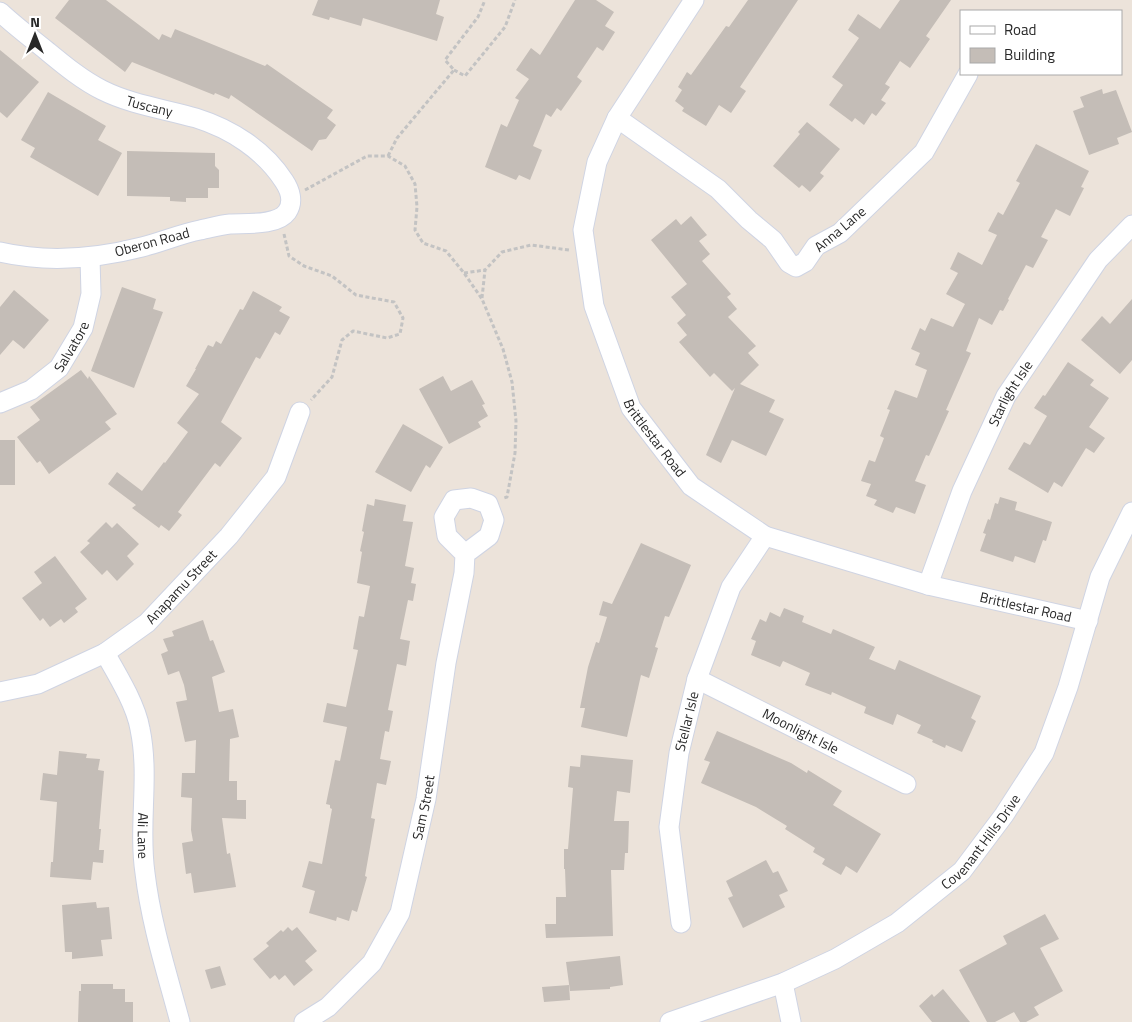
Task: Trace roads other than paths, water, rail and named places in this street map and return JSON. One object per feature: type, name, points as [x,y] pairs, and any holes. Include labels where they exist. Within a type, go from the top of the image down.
[{"type":"street","name":"Brittlestar Road","points":[[694,0],[617,118],[597,162],[582,230],[594,306],[631,408],[691,486],[765,536],[928,585],[1088,621]]},
{"type":"street","name":"Tuscany","points":[[0,12],[78,76],[102,90],[125,100],[196,118],[221,127],[243,140],[275,168],[285,183],[292,198],[288,212],[280,219]]},
{"type":"street","name":"Anna Lane","points":[[617,118],[718,188],[749,220],[773,240],[790,263],[796,267],[805,262],[816,246],[840,233],[924,152],[967,75]]},
{"type":"street","name":"Oberon Road","points":[[0,252],[15,256],[53,260],[90,258],[142,247],[187,233],[230,224],[254,224],[280,219]]},
{"type":"street","name":"Starlight Isle","points":[[928,585],[962,492],[1006,396],[1098,260],[1132,225]]},
{"type":"street","name":"Salvatore","points":[[0,403],[31,390],[59,368],[83,328],[91,294],[90,258]]},
{"type":"street","name":"Anapamu Street","points":[[0,692],[38,684],[105,653],[147,623],[229,536],[276,478],[300,412]]},
{"type":"street","points":[[471,498],[488,504],[494,520],[489,536],[465,554],[447,536],[444,517],[454,500],[471,498]]},
{"type":"street","name":"Covenant Hills Drive","points":[[670,1022],[783,983],[835,959],[898,923],[962,871],[1004,815],[1044,753],[1068,687],[1100,577],[1132,512]]},
{"type":"street","name":"Stellar Isle","points":[[681,923],[669,827],[679,753],[697,679],[731,588],[765,536]]},
{"type":"street","name":"Sam Street","points":[[304,1022],[328,1007],[372,963],[400,913],[426,799],[446,663],[464,573],[465,554]]},
{"type":"street","name":"Ali Lane","points":[[105,653],[123,684],[140,726],[145,777],[144,873],[161,951],[180,1022]]},
{"type":"street","name":"Moonlight Isle","points":[[697,679],[906,784]]},
{"type":"street","points":[[783,983],[791,1022]]}]
